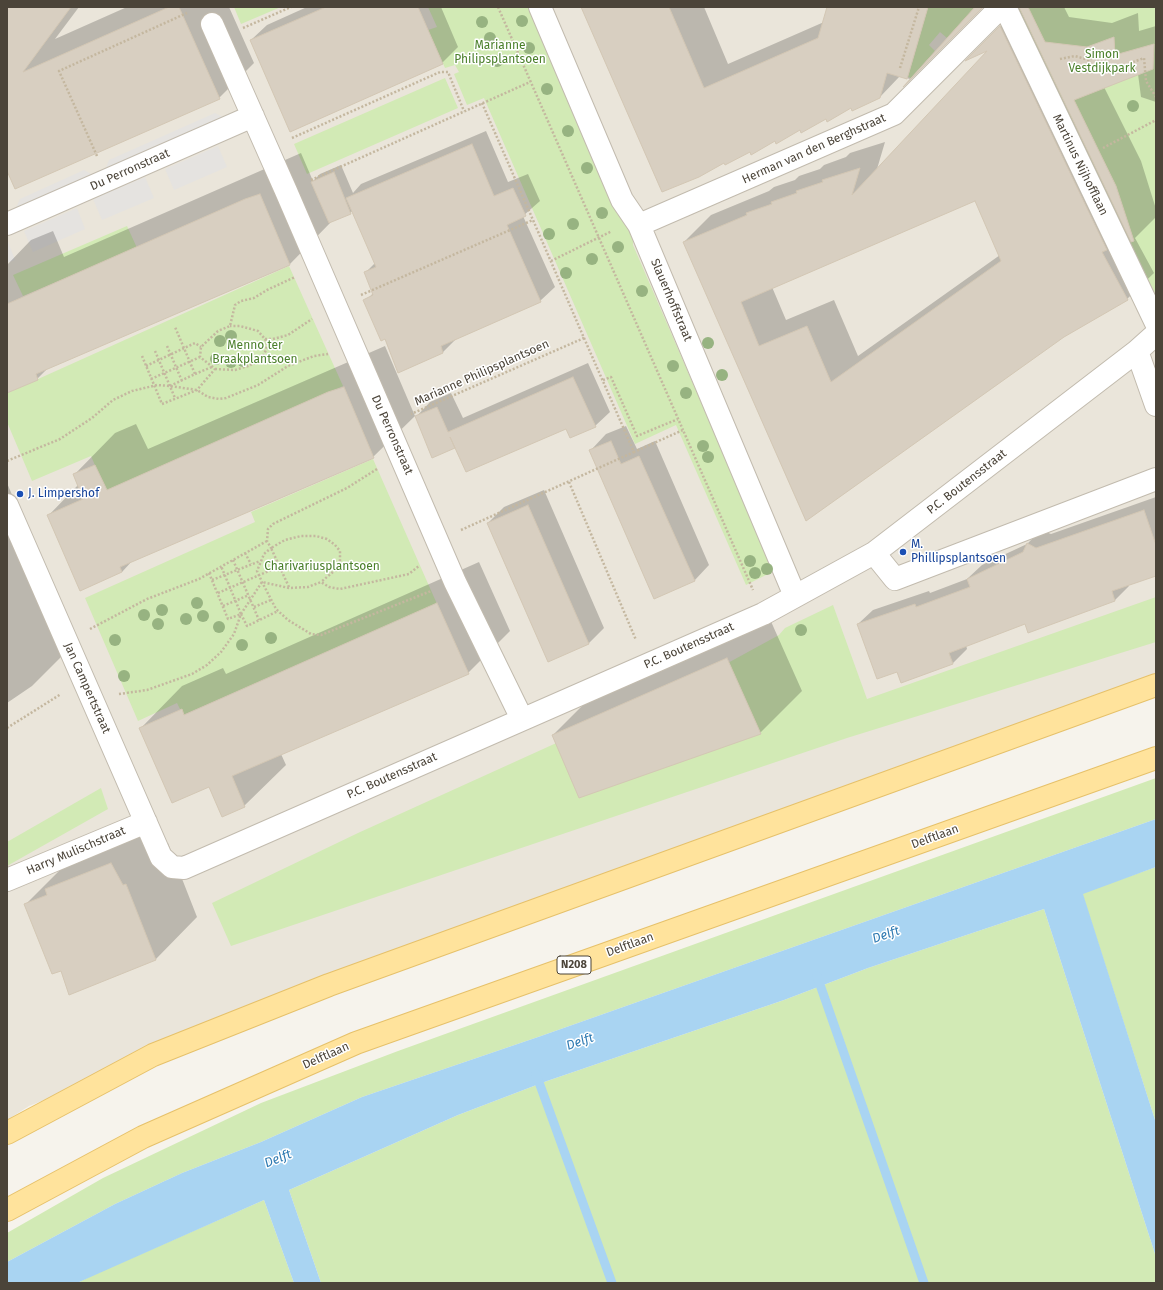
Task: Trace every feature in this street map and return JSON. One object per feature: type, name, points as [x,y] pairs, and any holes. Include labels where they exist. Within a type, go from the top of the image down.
[{"type":"main road","points":[[7,1133],[153,1055],[329,985],[1156,685]]},
{"type":"main road","name":"Delftlaan","points":[[7,1210],[143,1137],[356,1043],[1156,758]]},
{"type":"street","name":"Slauerhoffstraat","points":[[540,7],[622,200],[639,225],[795,596]]},
{"type":"street","name":"Herman van den Berghstraat","points":[[639,225],[894,114],[1001,7]]},
{"type":"street","name":"Martinus Nijhofflaan","points":[[1004,7],[1156,323]]},
{"type":"street","name":"Du Perronstraat","points":[[215,32],[337,306],[387,425],[456,582],[522,719]]},
{"type":"street","name":"Du Perronstraat","points":[[7,224],[253,116]]},
{"type":"street","name":"P.C. Boutensstraat","points":[[172,867],[184,868],[763,614],[874,553],[1137,351],[1156,334]]},
{"type":"street","points":[[1137,351],[1156,405]]},
{"type":"street","points":[[874,553],[895,579],[1156,479]]},
{"type":"street","name":"Jan Campertstraat","points":[[7,506],[161,857],[172,867]]},
{"type":"street","name":"Harry Mulischstraat","points":[[7,880],[146,822]]},
{"type":"path","points":[[107,180],[59,71],[187,13],[193,27],[215,32],[291,7]]},
{"type":"path","points":[[498,7],[763,614]]},
{"type":"path","points":[[898,73],[919,7]]},
{"type":"path","points":[[1063,66],[1059,59],[1075,56],[1089,60],[1106,53],[1109,71],[1144,58],[1146,81],[1156,97]]},
{"type":"path","points":[[268,149],[440,72],[448,72],[464,111]]},
{"type":"path","points":[[286,191],[530,82]]},
{"type":"path","points":[[482,103],[634,452]]},
{"type":"path","points":[[1099,141],[1103,148],[1156,120]]},
{"type":"path","points":[[265,339],[273,339],[288,335],[305,322],[337,306],[533,220]]},
{"type":"path","points":[[551,261],[630,222],[639,225]]},
{"type":"path","points":[[230,326],[235,305],[238,302],[254,298],[267,290],[319,266]]},
{"type":"path","points":[[230,326],[250,328],[258,331],[265,339],[267,344],[266,350],[257,362],[235,370],[215,369],[200,357],[201,347],[218,331],[230,326]]},
{"type":"path","points":[[175,328],[195,374]]},
{"type":"path","name":"Marianne Philipsplantsoen","points":[[387,425],[584,338]]},
{"type":"path","points":[[146,366],[195,343],[201,347]]},
{"type":"path","points":[[7,462],[60,439],[92,418],[113,400],[132,391],[154,386],[170,386],[197,390],[208,397],[219,399],[226,398],[258,385],[288,366],[314,356],[327,354],[353,345]]},
{"type":"path","points":[[167,346],[182,381]]},
{"type":"path","points":[[155,351],[175,398]]},
{"type":"path","points":[[142,356],[162,404],[197,390],[215,369]]},
{"type":"path","points":[[151,379],[200,357]]},
{"type":"path","points":[[170,386],[212,367]]},
{"type":"path","points":[[603,380],[611,377],[637,436],[678,419]]},
{"type":"path","points":[[321,582],[329,587],[340,589],[409,574],[419,566],[438,541],[682,430]]},
{"type":"path","points":[[289,588],[267,541],[268,529],[273,524],[347,488],[377,468],[401,456]]},
{"type":"path","points":[[569,482],[646,665]]},
{"type":"path","points":[[262,582],[289,588],[308,587],[321,582],[340,566],[340,551],[335,545],[321,538],[300,536],[285,540],[271,548],[260,561],[257,571],[259,576],[262,582],[271,600],[278,611],[288,620],[311,634],[321,635],[456,582]]},
{"type":"path","points":[[66,639],[97,626],[147,599],[209,573],[267,541]]},
{"type":"path","points":[[245,553],[251,564]]},
{"type":"path","points":[[233,560],[259,620]]},
{"type":"path","points":[[212,580],[260,561]]},
{"type":"path","points":[[221,566],[247,626],[278,611]]},
{"type":"path","points":[[218,594],[280,566]]},
{"type":"path","points":[[209,573],[228,619],[241,614]]},
{"type":"path","points":[[117,688],[119,695],[147,690],[192,674],[207,665],[221,652],[234,634],[241,614],[262,582]]},
{"type":"path","points":[[223,606],[248,595]]},
{"type":"path","points":[[254,608],[271,600]]},
{"type":"path","points":[[7,728],[83,680]]},
{"type":"shaded area","points":[[7,7],[1156,7],[1156,684],[677,851],[29,1106],[7,1120]]},
{"type":"shaded area","points":[[215,113],[225,118],[105,170],[109,160]]},
{"type":"shaded area","points":[[218,146],[227,167],[174,190],[165,169]]},
{"type":"shaded area","points":[[84,170],[93,175],[16,208],[20,199]]},
{"type":"shaded area","points":[[145,177],[154,198],[102,220],[93,199]]},
{"type":"shaded area","points":[[77,208],[85,229],[33,252],[24,231]]},
{"type":"shaded area","points":[[7,239],[15,260],[7,263]]},
{"type":"green space","points":[[234,7],[281,7],[241,24]]},
{"type":"green space","name":"Marianne Philipsplantsoen","points":[[428,7],[530,7],[633,235],[633,245],[774,571],[746,585],[676,425],[635,444],[484,98],[467,105],[454,74],[459,72],[455,65],[445,68],[428,30],[437,27]]},
{"type":"green space","points":[[928,7],[975,7],[947,38],[940,32],[929,45],[935,51],[911,78],[908,77]]},
{"type":"green space","name":"Simon Vestdijkpark","points":[[1013,7],[1156,7],[1156,295],[1129,242]]},
{"type":"green space","points":[[445,78],[458,108],[307,174],[294,144]]},
{"type":"green space","points":[[127,226],[137,248],[23,296],[13,275]]},
{"type":"green space","name":"Menno ter Braakplantsoen","points":[[289,266],[343,386],[106,491],[91,456],[32,481],[7,422],[7,393]]},
{"type":"green space","name":"Charivariusplantsoen","points":[[373,459],[437,604],[183,715],[177,703],[138,721],[85,598],[255,522],[251,512]]},
{"type":"green space","points":[[1156,597],[1156,642],[847,738],[231,946],[212,903],[358,833],[704,676],[779,635],[785,628],[833,605],[867,699]]},
{"type":"green space","points":[[1156,778],[1156,819],[541,1036],[362,1097],[261,1142],[182,1173],[115,1204],[7,1262],[7,1233],[103,1178],[261,1103],[398,1051]]},
{"type":"green space","points":[[101,788],[108,809],[7,866],[7,842]]},
{"type":"green space","points":[[1156,867],[1156,1123],[1082,893]]},
{"type":"green space","points":[[1044,909],[1156,1257],[1156,1283],[321,1283],[289,1190],[458,1115],[547,1081],[784,1000],[868,968]]},
{"type":"green space","points":[[264,1200],[294,1283],[77,1283],[93,1275]]},
{"type":"water","name":"Delft","points":[[1156,819],[1156,867],[1083,894],[1156,1123],[1156,1257],[1044,909],[868,968],[784,1000],[547,1081],[458,1115],[289,1190],[321,1283],[294,1283],[264,1200],[77,1283],[7,1283],[7,1262],[115,1204],[182,1173],[261,1142],[362,1097],[541,1036]]},
{"type":"building","points":[[7,7],[71,7],[23,72],[169,7],[179,7],[220,99],[15,189],[7,171]]},
{"type":"building","points":[[326,7],[418,7],[443,64],[290,132],[250,40]]},
{"type":"building","points":[[581,7],[669,7],[704,88],[818,38],[827,7],[928,7],[907,79],[887,73],[880,98],[852,111],[851,108],[827,122],[826,119],[801,133],[800,130],[776,144],[775,141],[751,155],[750,152],[725,165],[724,163],[699,177],[662,192]]},
{"type":"building","points":[[975,7],[983,7],[903,87]]},
{"type":"building","points":[[1019,7],[1028,7],[1045,42],[1087,47],[1114,37],[1115,55],[1154,44],[1153,69],[1074,100],[1116,186],[1134,241],[1131,242]]},
{"type":"building","points":[[1000,26],[1107,250],[1102,252],[1128,300],[1064,337],[806,521],[683,242],[747,215],[746,213],[772,204],[771,202],[797,193],[796,191],[823,182],[822,180],[860,168],[852,195],[987,51],[965,61]],"holes":[[[975,201],[1001,261],[831,382],[807,326],[759,346],[741,302]]]},
{"type":"building","points":[[472,144],[494,196],[513,188],[526,216],[507,225],[541,302],[441,346],[443,353],[398,373],[385,339],[381,341],[363,300],[373,295],[364,272],[376,267],[346,198]]},
{"type":"building","points":[[334,172],[351,214],[329,223],[311,182]]},
{"type":"building","points":[[260,194],[290,265],[36,374],[38,380],[7,393],[7,304],[245,199]]},
{"type":"building","points":[[573,377],[596,427],[570,438],[566,429],[466,472],[450,437],[455,448],[432,458],[415,416],[437,407],[448,432]]},
{"type":"building","points":[[344,387],[374,458],[120,567],[122,572],[80,591],[47,515],[83,499],[73,474],[95,465],[107,490],[328,392]]},
{"type":"building","points":[[611,441],[621,464],[639,456],[695,581],[654,599],[589,450]]},
{"type":"building","points":[[528,505],[589,644],[548,662],[487,523]]},
{"type":"building","points":[[1144,510],[1156,545],[1156,576],[1112,591],[1115,601],[1028,633],[1025,624],[949,653],[953,664],[901,683],[897,672],[877,679],[857,624],[915,604],[916,607],[970,587],[967,579],[1023,552],[1027,543],[1036,548]]},
{"type":"building","points":[[437,603],[469,674],[232,776],[245,807],[222,817],[209,787],[172,803],[139,728],[182,709],[184,715]]},
{"type":"building","points":[[727,658],[761,734],[579,798],[552,735]]},
{"type":"building","points":[[111,863],[123,885],[126,884],[156,960],[69,995],[61,971],[52,974],[24,904],[47,895],[45,889]]},
{"type":"waterway","points":[[817,976],[924,1283]]},
{"type":"waterway","points":[[536,1074],[612,1283]]},
{"type":"place","name":"J. Limpershof","points":[[20,494]]},
{"type":"place","name":"M. Phillipsplantsoen","points":[[903,552]]}]
